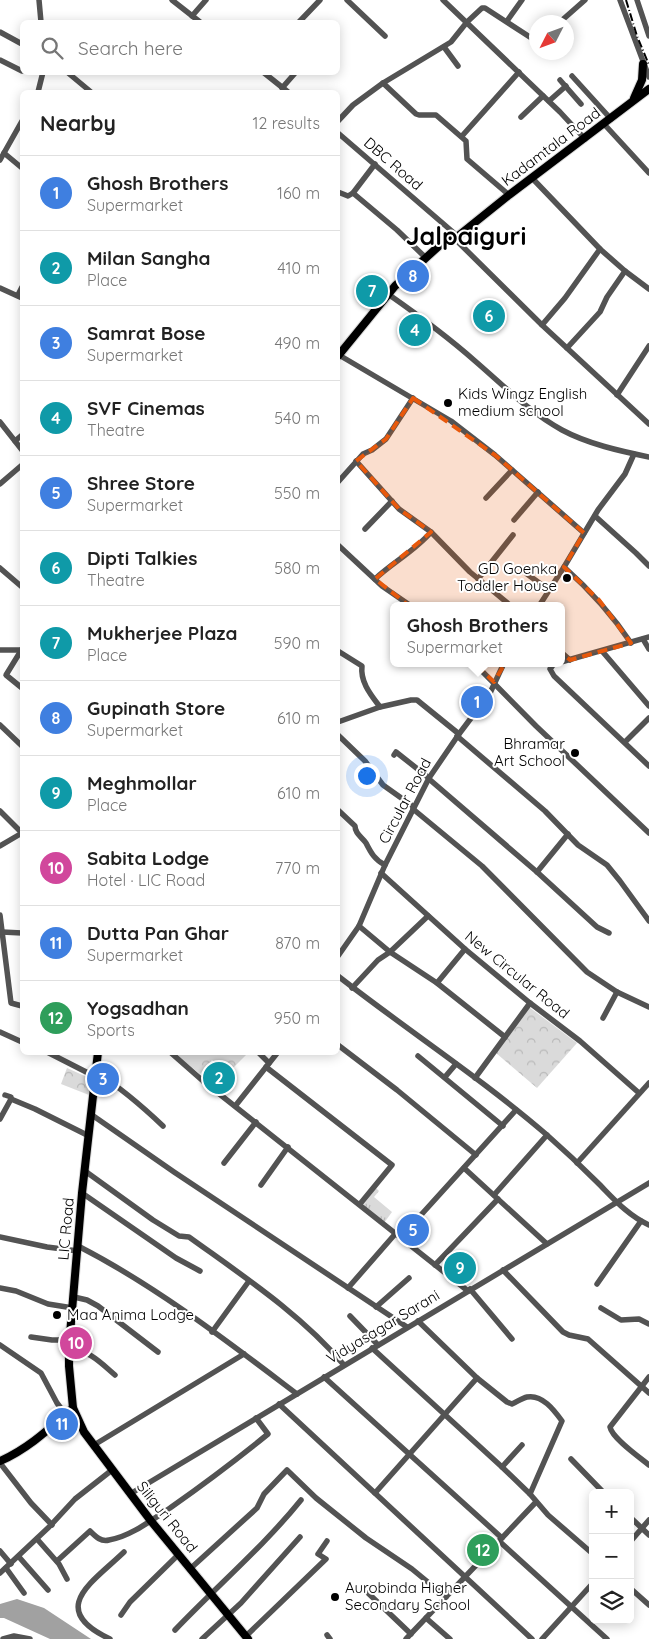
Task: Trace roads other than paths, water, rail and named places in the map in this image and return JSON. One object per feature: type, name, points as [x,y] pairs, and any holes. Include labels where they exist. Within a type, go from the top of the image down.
[{"type":"main road","points":[[622,110],[632,101],[638,91],[643,74],[643,64]]},
{"type":"main road","name":"Kadamtala Road","points":[[340,353],[388,294],[426,258],[649,89]]},
{"type":"main road","name":"LIC Road","points":[[73,1408],[69,1350],[82,1193],[98,1055]]},
{"type":"main road","points":[[0,1462],[18,1454],[73,1408]]},
{"type":"main road","name":"Siliguri Road","points":[[73,1408],[81,1427],[130,1494],[247,1638]]},
{"type":"street","points":[[41,20],[40,3],[45,0]]},
{"type":"street","points":[[172,0],[196,20],[206,0]]},
{"type":"street","points":[[301,20],[320,0]]},
{"type":"street","points":[[347,0],[385,36]]},
{"type":"street","points":[[443,0],[549,101],[585,139]]},
{"type":"street","points":[[507,21],[522,0]]},
{"type":"street","points":[[568,15],[585,0]]},
{"type":"street","points":[[620,0],[649,77]]},
{"type":"street","points":[[636,0],[649,36]]},
{"type":"street","points":[[340,118],[353,105],[383,83],[444,47],[458,35],[466,22],[483,7],[529,36]]},
{"type":"street","points":[[0,32],[20,43]]},
{"type":"street","points":[[444,47],[458,66]]},
{"type":"street","points":[[0,60],[20,70]]},
{"type":"street","points":[[462,136],[519,72]]},
{"type":"street","points":[[38,90],[42,75]]},
{"type":"street","points":[[70,75],[89,90]]},
{"type":"street","points":[[267,75],[285,90],[294,75]]},
{"type":"street","points":[[572,76],[611,119]]},
{"type":"street","points":[[560,80],[581,104]]},
{"type":"street","points":[[383,83],[416,114],[436,115],[462,136],[467,143],[467,159],[509,195]]},
{"type":"street","points":[[549,101],[566,86]]},
{"type":"street","points":[[521,117],[543,96]]},
{"type":"street","points":[[604,124],[649,173]]},
{"type":"street","points":[[0,160],[20,125]]},
{"type":"street","name":"DBC Road","points":[[340,135],[432,215],[543,324],[624,399]]},
{"type":"street","points":[[4,153],[20,166]]},
{"type":"street","points":[[340,193],[348,196],[353,194],[375,164]]},
{"type":"street","points":[[532,178],[600,249],[625,271],[649,288]]},
{"type":"street","points":[[353,194],[397,230],[426,258]]},
{"type":"street","points":[[543,324],[565,298],[600,249]]},
{"type":"street","points":[[568,347],[600,312],[607,297],[625,271]]},
{"type":"street","points":[[0,288],[20,297]]},
{"type":"street","points":[[388,294],[449,339],[513,395],[550,423],[590,442],[649,457]]},
{"type":"street","points":[[618,394],[649,346]]},
{"type":"street","points":[[340,356],[414,398],[451,422],[512,470],[584,533]]},
{"type":"street","points":[[340,480],[356,460],[386,439],[414,398]]},
{"type":"street","points":[[624,399],[649,420]]},
{"type":"street","points":[[624,399],[649,424]]},
{"type":"street","points":[[0,422],[20,447]]},
{"type":"street","points":[[16,442],[20,437]]},
{"type":"street","points":[[542,602],[595,516],[625,474],[634,454]]},
{"type":"street","points":[[356,460],[392,501],[431,532],[478,579],[506,602]]},
{"type":"street","points":[[0,484],[20,467]]},
{"type":"street","points":[[486,498],[512,470]]},
{"type":"street","points":[[514,520],[538,492]]},
{"type":"street","points":[[365,529],[392,501]]},
{"type":"street","points":[[595,516],[649,566]]},
{"type":"street","points":[[375,579],[392,564],[417,547],[431,532]]},
{"type":"street","points":[[478,579],[513,535]]},
{"type":"street","points":[[340,547],[387,590],[405,602]]},
{"type":"street","points":[[564,567],[599,600],[614,617],[631,642]]},
{"type":"street","points":[[0,568],[20,585]]},
{"type":"street","points":[[527,574],[549,590]]},
{"type":"street","points":[[565,661],[646,638],[649,649]]},
{"type":"street","points":[[0,650],[20,650]]},
{"type":"street","points":[[340,652],[362,666],[362,677],[365,685],[380,707]]},
{"type":"street","points":[[602,652],[649,706]]},
{"type":"street","points":[[20,653],[6,675],[20,686]]},
{"type":"street","points":[[565,656],[570,660]]},
{"type":"street","points":[[478,667],[536,726],[649,833]]},
{"type":"street","name":"Circular Road","points":[[340,953],[359,926],[385,865],[429,778],[458,735],[490,693],[502,667]]},
{"type":"street","points":[[551,667],[551,672],[649,766]]},
{"type":"street","points":[[340,721],[380,707],[418,700],[545,811],[578,845],[607,865],[649,921]]},
{"type":"street","points":[[625,742],[649,718]]},
{"type":"street","points":[[0,725],[20,744]]},
{"type":"street","points":[[340,736],[362,757],[383,785],[482,866],[587,972],[617,992],[649,1007]]},
{"type":"street","points":[[394,755],[396,752],[429,778],[597,927],[610,933]]},
{"type":"street","points":[[0,811],[20,831]]},
{"type":"street","points":[[340,812],[355,826],[357,833],[365,842],[374,858],[385,865]]},
{"type":"street","points":[[0,846],[20,834]]},
{"type":"street","points":[[537,872],[568,834]]},
{"type":"street","name":"New Circular Road","points":[[381,874],[466,949],[530,1003],[580,1041],[639,1093]]},
{"type":"street","points":[[0,915],[10,1003],[20,1006]]},
{"type":"street","points":[[352,988],[378,960],[390,952],[428,916]]},
{"type":"street","points":[[359,926],[390,952],[437,983],[505,1038]]},
{"type":"street","points":[[2,932],[20,933]]},
{"type":"street","points":[[437,983],[466,949]]},
{"type":"street","points":[[340,978],[516,1110],[547,1135],[616,1203],[649,1225]]},
{"type":"street","points":[[604,1018],[617,992]]},
{"type":"street","points":[[475,1078],[530,1003]]},
{"type":"street","points":[[0,1032],[20,1041]]},
{"type":"street","points":[[340,1047],[397,1090],[476,1155]]},
{"type":"street","points":[[54,1055],[96,1074],[132,1097],[163,1126]]},
{"type":"street","points":[[174,1055],[469,1290],[512,1339]]},
{"type":"street","points":[[260,1055],[268,1065],[392,1165],[360,1204]]},
{"type":"street","points":[[236,1105],[276,1055]]},
{"type":"street","points":[[418,1056],[503,1126]]},
{"type":"street","points":[[445,1077],[456,1064]]},
{"type":"street","points":[[577,1163],[649,1083]]},
{"type":"street","points":[[5,1094],[11,1097],[11,1099],[89,1136]]},
{"type":"street","points":[[0,1118],[11,1099]]},
{"type":"street","points":[[348,1288],[464,1168],[516,1110]]},
{"type":"street","points":[[92,1115],[174,1172],[407,1327]]},
{"type":"street","points":[[224,1163],[256,1122]]},
{"type":"street","points":[[436,1265],[547,1135]]},
{"type":"street","points":[[261,1185],[288,1147]]},
{"type":"street","points":[[464,1168],[547,1244]]},
{"type":"street","points":[[85,1171],[153,1220],[179,1236],[189,1237],[249,1281],[320,1340],[344,1365]]},
{"type":"street","name":"Vidyasagar Sarani","points":[[130,1494],[649,1183]]},
{"type":"street","points":[[82,1193],[171,1255],[200,1271]]},
{"type":"street","points":[[597,1284],[642,1221]]},
{"type":"street","points":[[0,1237],[47,1247],[78,1248],[111,1263],[244,1354],[297,1394]]},
{"type":"street","points":[[503,1270],[563,1332],[569,1335],[588,1338],[649,1393]]},
{"type":"street","points":[[376,1307],[409,1278]]},
{"type":"street","points":[[212,1332],[249,1281]]},
{"type":"street","points":[[0,1288],[16,1291],[48,1304],[73,1308]]},
{"type":"street","points":[[74,1298],[87,1300],[98,1306],[158,1352]]},
{"type":"street","points":[[601,1308],[621,1320],[640,1319],[649,1324]]},
{"type":"street","points":[[350,1316],[378,1345]]},
{"type":"street","points":[[418,1320],[477,1378],[510,1403],[526,1397],[538,1398],[551,1408],[562,1421],[530,1494]]},
{"type":"street","points":[[31,1337],[70,1340]]},
{"type":"street","points":[[0,1345],[41,1373],[66,1415]]},
{"type":"street","points":[[372,1348],[502,1467],[556,1522],[589,1551]]},
{"type":"street","points":[[69,1350],[81,1350],[115,1374]]},
{"type":"street","points":[[94,1445],[244,1354]]},
{"type":"street","points":[[324,1377],[607,1639]]},
{"type":"street","points":[[649,1377],[610,1427],[616,1438],[649,1465]]},
{"type":"street","points":[[375,1493],[477,1378]]},
{"type":"street","points":[[279,1404],[532,1639]]},
{"type":"street","points":[[56,1561],[90,1531],[100,1540],[111,1540],[132,1532],[151,1521],[215,1476],[268,1434],[256,1418]]},
{"type":"street","points":[[502,1467],[522,1444]]},
{"type":"street","points":[[570,1459],[600,1489]]},
{"type":"street","points":[[0,1462],[30,1504],[52,1525]]},
{"type":"street","points":[[0,1573],[52,1525],[79,1495],[112,1470]]},
{"type":"street","points":[[191,1568],[257,1508],[264,1494],[287,1470],[316,1498],[383,1551],[412,1569],[446,1598]]},
{"type":"street","points":[[175,1630],[211,1592],[264,1543],[301,1500]]},
{"type":"street","points":[[406,1639],[536,1502]]},
{"type":"street","points":[[634,1537],[649,1520]]},
{"type":"street","points":[[634,1521],[649,1535]]},
{"type":"street","points":[[202,1639],[251,1592],[300,1537]]},
{"type":"street","points":[[37,1539],[63,1569],[67,1579]]},
{"type":"street","points":[[247,1638],[326,1558],[318,1554],[327,1541]]},
{"type":"street","points":[[0,1551],[24,1593]]},
{"type":"street","points":[[110,1639],[100,1634],[83,1619],[78,1613],[78,1602],[82,1593],[124,1552]]},
{"type":"street","points":[[121,1615],[130,1602],[179,1554]]},
{"type":"street","points":[[19,1557],[48,1590]]},
{"type":"street","points":[[542,1639],[589,1588]]},
{"type":"street","points":[[634,1592],[649,1605]]},
{"type":"street","points":[[368,1593],[411,1634]]},
{"type":"street","points":[[426,1618],[450,1639]]},
{"type":"street","points":[[3,1639],[14,1636],[30,1639]]},
{"type":"railway","points":[[626,0],[637,36],[649,65]]},
{"type":"place","name":"Gupinath Store","points":[[413,276]]},
{"type":"place","name":"Mukherjee Plaza","points":[[372,291]]},
{"type":"place","name":"Dipti Talkies","points":[[489,316]]},
{"type":"place","name":"SVF Cinemas","points":[[415,330]]},
{"type":"place","name":"Kids Wingz English medium school","points":[[448,403]]},
{"type":"place","name":"GD Goenka Toddler House","points":[[567,578]]},
{"type":"place","name":"Ghosh Brothers","points":[[477,702]]},
{"type":"place","name":"Bhramar Art School","points":[[575,753]]},
{"type":"place","name":"Milan Sangha","points":[[219,1078]]},
{"type":"place","name":"Samrat Bose","points":[[103,1079]]},
{"type":"place","name":"Shree Store","points":[[413,1230]]},
{"type":"place","name":"Meghmollar","points":[[460,1268]]},
{"type":"place","name":"Maa Anima Lodge","points":[[57,1315]]},
{"type":"place","name":"Sabita Lodge","points":[[76,1343]]},
{"type":"place","name":"Dutta Pan Ghar","points":[[62,1424]]},
{"type":"place","name":"Yogsadhan","points":[[483,1550]]},
{"type":"place","name":"Aurobinda Higher Secondary School","points":[[335,1597]]},
{"type":"district","name":"Jalpaiguri","points":[[466,236]]}]
